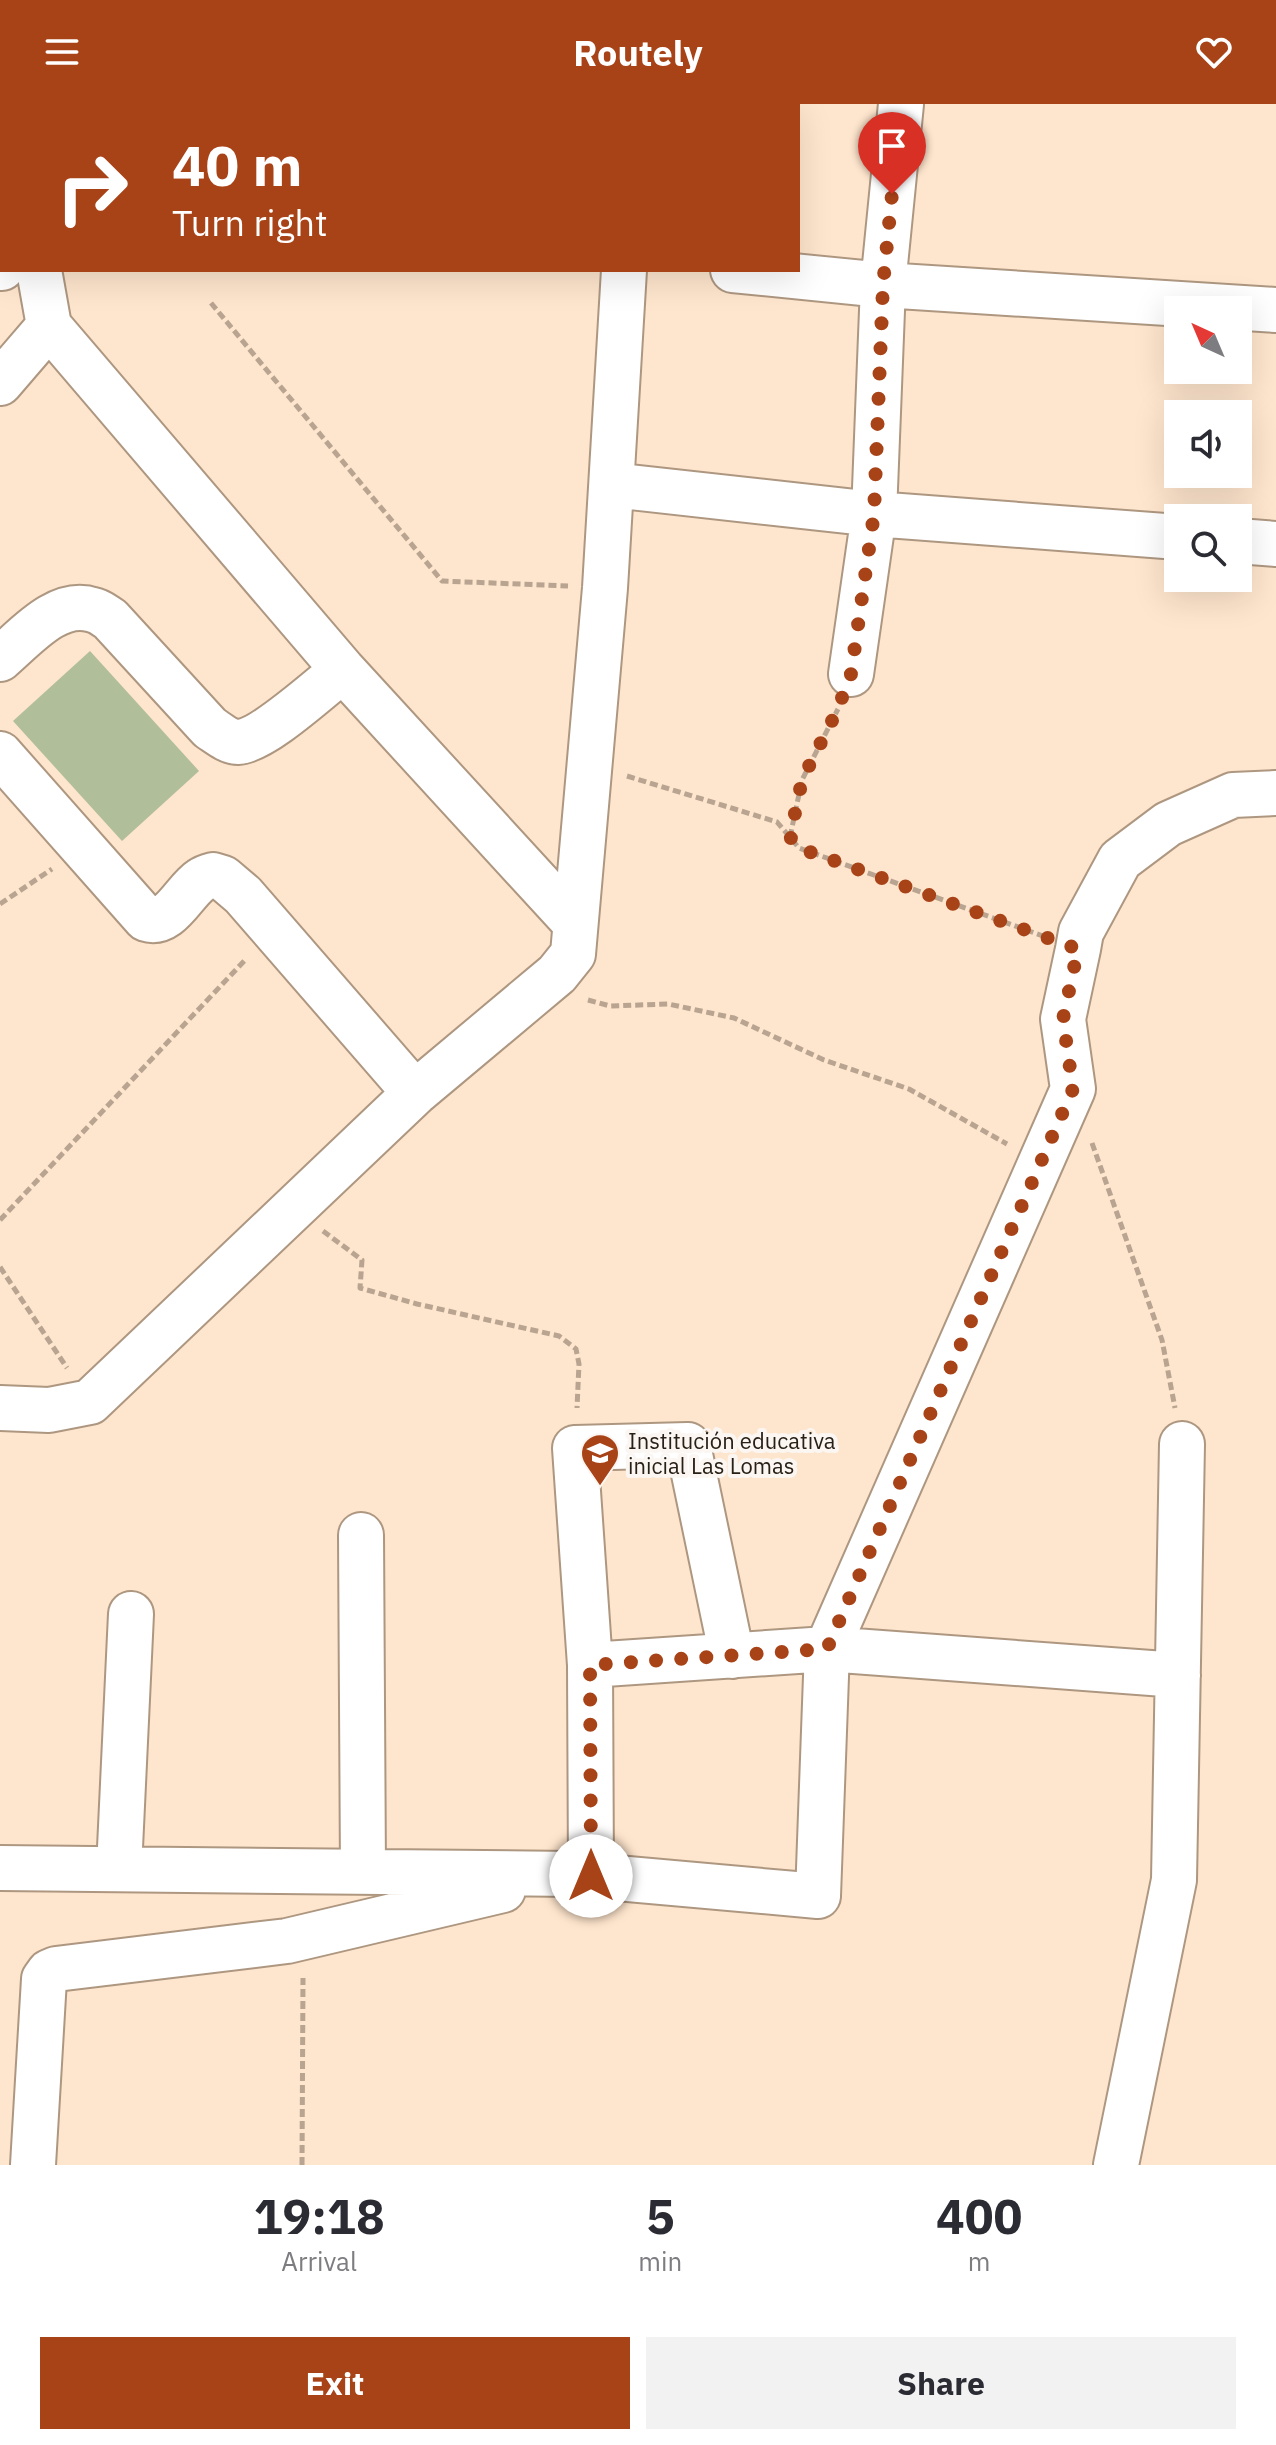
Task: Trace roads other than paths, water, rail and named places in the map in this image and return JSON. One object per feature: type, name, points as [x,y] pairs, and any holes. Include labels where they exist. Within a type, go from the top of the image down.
[{"type":"street","points":[[851,674],[874,514],[883,285],[901,104]]},
{"type":"street","points":[[21,272],[49,326],[343,670],[575,923]]},
{"type":"street","points":[[0,1408],[49,1410],[90,1402],[415,1093],[557,974],[573,954],[605,588],[624,272]]},
{"type":"street","points":[[753,272],[883,285],[1276,310]]},
{"type":"street","points":[[0,383],[49,326]]},
{"type":"street","points":[[612,485],[874,514],[1164,536]]},
{"type":"street","points":[[1252,542],[1276,544]]},
{"type":"street","points":[[0,659],[55,614],[74,608],[92,609],[110,619],[210,728],[227,739],[239,742],[263,733],[343,670]]},
{"type":"street","points":[[0,754],[146,919],[154,921],[164,918],[201,880],[213,875],[223,878],[274,929],[415,1093]]},
{"type":"street","points":[[0,1868],[582,1875],[818,1896],[827,1649],[1073,1089],[1063,1019],[1081,932],[1120,860],[1168,824],[1233,795],[1276,793]]},
{"type":"street","points":[[1116,2165],[1174,1880],[1182,1444]]},
{"type":"street","points":[[582,1875],[590,1665],[575,1448],[688,1445],[732,1656]]},
{"type":"street","points":[[361,1535],[363,1872]]},
{"type":"street","points":[[119,1869],[131,1614]]},
{"type":"street","points":[[590,1665],[827,1649],[1178,1675]]},
{"type":"street","points":[[33,2165],[44,1979],[49,1972],[287,1941],[582,1875]]},
{"type":"place","name":"Institución educativa inicial Las Lomas","points":[[600,1487]]}]
